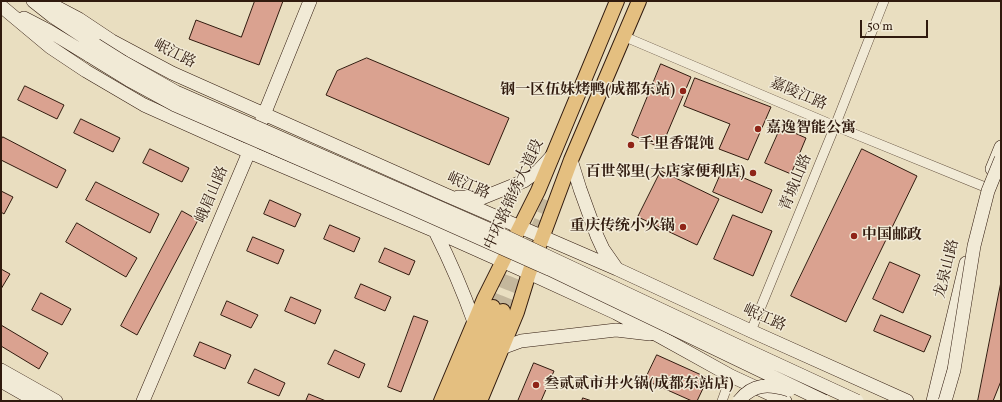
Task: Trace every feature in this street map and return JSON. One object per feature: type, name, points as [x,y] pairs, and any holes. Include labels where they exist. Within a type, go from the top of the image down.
[{"type":"main road","name":"岷江路","points":[[33,1],[129,80],[174,105],[412,208],[541,266],[822,400]]},
{"type":"main road","name":"岷江路","points":[[45,1],[79,19],[112,41],[172,73],[264,115],[617,269],[907,401]]},
{"type":"main road","name":"峨眉山路","points":[[143,401],[249,152],[310,1]]},
{"type":"main road","name":"中环路锦绣大道段","points":[[440,401],[484,299],[538,191],[617,1]]},
{"type":"main road","points":[[480,401],[517,312],[529,273],[571,160],[638,1]]},
{"type":"main road","name":"岷江路","points":[[1,6],[49,31],[93,51],[123,62],[176,92],[502,235],[857,401]]},
{"type":"main road","name":"岷江路","points":[[1,6],[50,47],[86,71],[144,105],[249,152],[435,231],[616,313],[731,376],[785,401]]},
{"type":"main road","name":"龙泉山路","points":[[933,401],[985,187],[1001,147]]},
{"type":"main road","points":[[446,195],[464,198],[482,198],[524,181],[538,171],[553,155]]},
{"type":"main road","points":[[945,401],[954,370],[974,246],[988,191],[1001,159]]},
{"type":"main road","points":[[571,160],[597,236],[603,249],[617,269]]},
{"type":"main road","points":[[435,231],[466,299],[474,322]]},
{"type":"main road","points":[[454,401],[498,309],[466,401]]},
{"type":"main road","points":[[502,348],[521,341],[616,330],[659,336]]},
{"type":"main road","points":[[1,370],[56,401]]},
{"type":"main road","points":[[1,381],[36,401]]},
{"type":"main road","points":[[739,401],[748,391],[764,386],[776,386],[822,400]]},
{"type":"street","name":"青城山路","points":[[751,331],[836,126],[884,1]]},
{"type":"street","name":"嘉陵江路","points":[[623,36],[985,187]]},
{"type":"street","points":[[722,401],[731,376]]},
{"type":"building","points":[[255,1],[283,1],[259,65],[189,39],[196,20],[241,37]]},
{"type":"building","points":[[367,58],[509,118],[489,165],[326,95],[337,71]]},
{"type":"building","points":[[661,64],[691,77],[661,148],[632,135]]},
{"type":"building","points":[[695,78],[771,107],[748,160],[719,149],[730,124],[684,106]]},
{"type":"building","points":[[25,86],[64,105],[57,119],[18,100]]},
{"type":"building","points":[[81,119],[120,138],[113,152],[74,133]]},
{"type":"building","points":[[781,127],[806,138],[791,174],[765,163]]},
{"type":"building","points":[[3,137],[66,170],[57,188],[1,160],[1,140]]},
{"type":"building","points":[[150,149],[189,168],[182,182],[143,163]]},
{"type":"building","name":"中国邮政","points":[[862,149],[917,176],[846,322],[791,296]]},
{"type":"building","points":[[723,169],[772,190],[762,213],[713,192]]},
{"type":"building","points":[[661,171],[719,199],[697,245],[638,217]]},
{"type":"building","points":[[96,182],[159,214],[150,233],[86,200]]},
{"type":"building","points":[[1,191],[13,197],[4,214],[1,212]]},
{"type":"building","points":[[270,200],[301,214],[295,227],[264,214]]},
{"type":"building","points":[[182,211],[198,220],[137,335],[121,326]]},
{"type":"building","points":[[733,215],[772,231],[753,276],[714,259]]},
{"type":"building","points":[[77,223],[137,258],[126,277],[66,242]]},
{"type":"building","points":[[330,225],[360,238],[354,252],[324,239]]},
{"type":"building","points":[[253,237],[284,250],[278,264],[247,251]]},
{"type":"building","points":[[385,248],[415,261],[409,275],[379,262]]},
{"type":"building","name":"中国邮政","points":[[890,262],[920,275],[903,313],[873,299]]},
{"type":"building","points":[[1,269],[10,274],[1,289]]},
{"type":"building","points":[[1001,282],[1001,381],[993,401],[978,401]]},
{"type":"building","points":[[361,284],[391,297],[385,311],[355,298]]},
{"type":"building","points":[[41,293],[71,309],[62,325],[32,310]]},
{"type":"building","points":[[291,297],[321,310],[315,324],[285,311]]},
{"type":"building","points":[[227,301],[258,315],[251,328],[221,315]]},
{"type":"building","points":[[881,315],[931,336],[924,352],[874,331]]},
{"type":"building","points":[[414,316],[428,321],[401,392],[388,387]]},
{"type":"building","points":[[1,325],[48,353],[39,369],[1,346]]},
{"type":"building","points":[[200,342],[231,355],[225,369],[194,356]]},
{"type":"building","points":[[335,350],[365,364],[359,378],[328,364]]},
{"type":"building","points":[[657,355],[708,378],[697,401],[692,401],[645,380]]},
{"type":"building","points":[[534,363],[554,371],[541,401],[518,401]]},
{"type":"building","points":[[255,369],[285,383],[279,396],[248,383]]},
{"type":"building","points":[[309,394],[326,401],[306,401]]},
{"type":"building","points":[[583,398],[592,401],[582,401]]},
{"type":"tunnel","points":[[503,311],[550,199]]},
{"type":"tunnel","points":[[493,307],[515,253]]},
{"type":"place","name":"钢一区伍妹烤鸭(成都东站)","points":[[683,91]]},
{"type":"place","name":"嘉逸智能公寓","points":[[758,129]]},
{"type":"place","name":"千里香馄饨","points":[[631,145]]},
{"type":"place","name":"百世邻里(大店家便利店)","points":[[753,173]]},
{"type":"place","name":"重庆传统小火锅","points":[[683,227]]},
{"type":"place","name":"中国邮政","points":[[854,236]]},
{"type":"place","name":"叁贰贰市井火锅(成都东站店)","points":[[536,385]]}]
